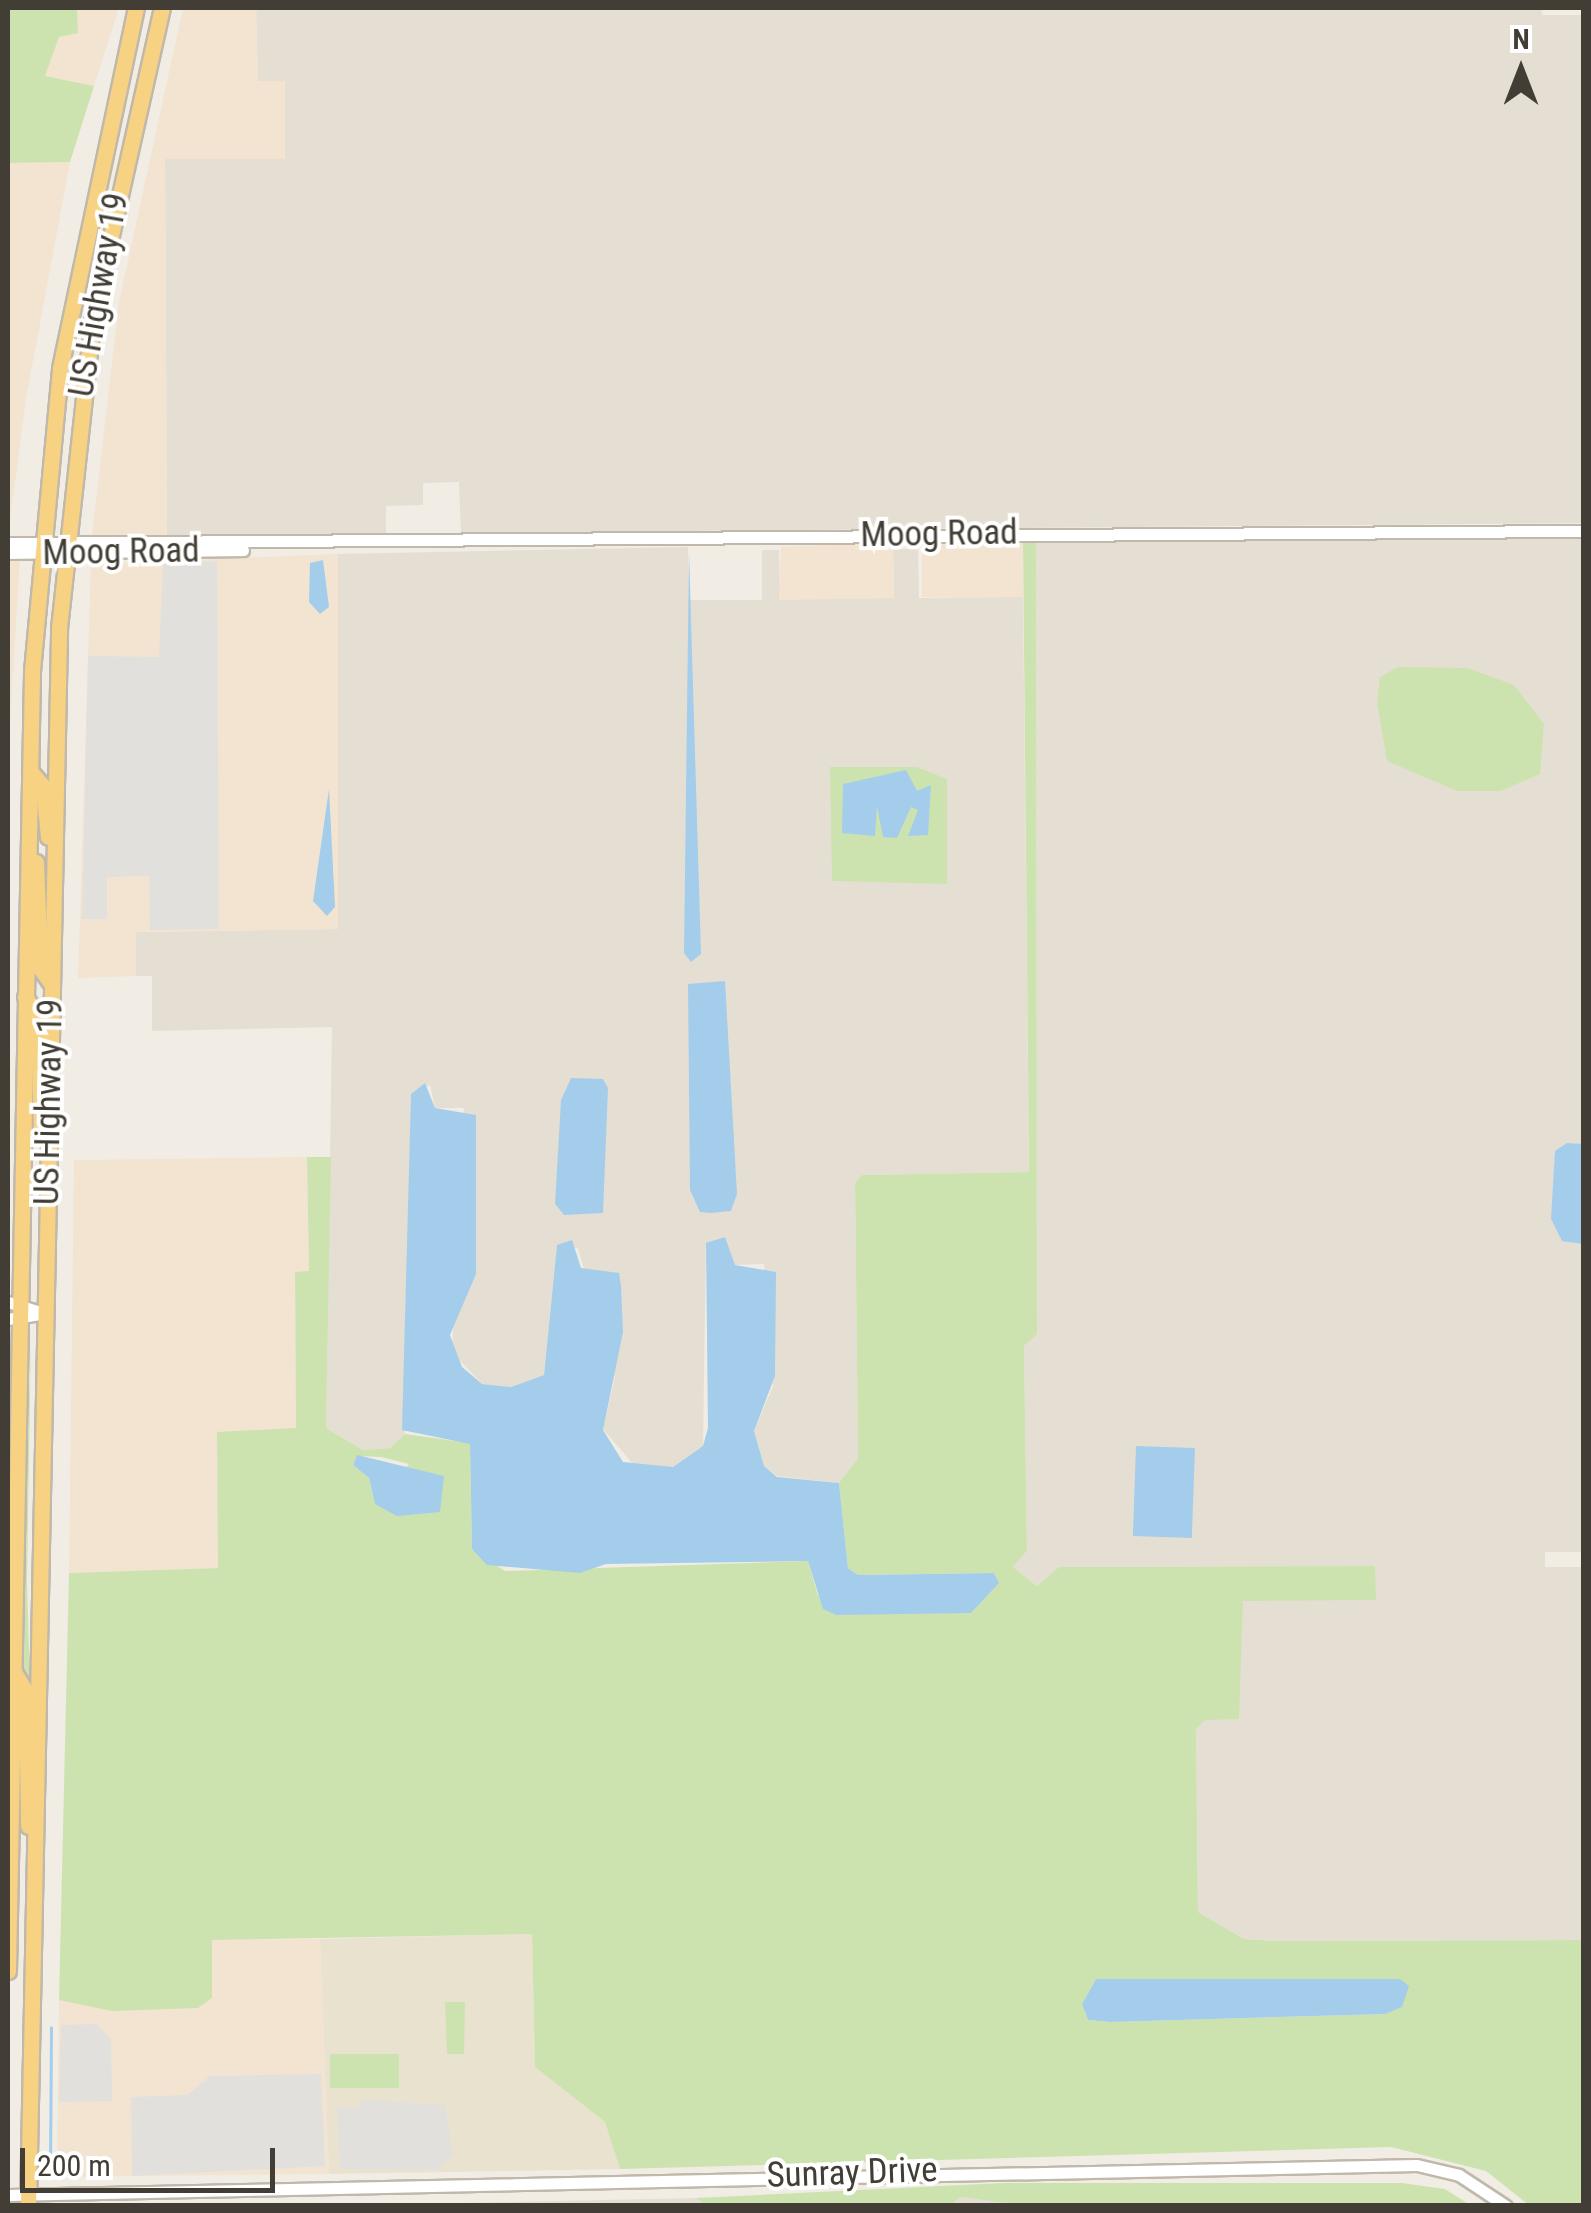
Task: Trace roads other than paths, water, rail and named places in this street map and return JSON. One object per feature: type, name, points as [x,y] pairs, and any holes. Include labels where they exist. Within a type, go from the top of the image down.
[{"type":"highway","name":"US Highway 19","points":[[8,1971],[14,1311],[40,549],[70,311],[122,58],[136,8]]},
{"type":"highway","points":[[144,8],[147,61]]},
{"type":"highway","name":"US Highway 19","points":[[28,2200],[46,1152],[64,550],[114,205],[162,8]]},
{"type":"highway","points":[[114,205],[133,68],[122,58]]},
{"type":"highway","points":[[30,771],[41,780],[54,850]]},
{"type":"highway","points":[[29,839],[40,968],[51,984]]},
{"type":"highway","points":[[25,997],[38,1015],[37,1112],[46,1152]]},
{"type":"highway","points":[[13,1670],[26,1692],[24,1809],[34,1849]]},
{"type":"street","name":"Moog Road","points":[[8,543],[64,550],[294,544],[1584,531]]},
{"type":"street","name":"Moog Road","points":[[8,553],[40,549]]},
{"type":"street","points":[[14,1311],[45,1313]]},
{"type":"street","name":"Sunray Drive","points":[[8,2195],[28,2200],[1417,2165],[1459,2175],[1506,2206]]},
{"type":"water","points":[[689,551],[701,954],[691,962],[684,953]]},
{"type":"water","points":[[323,560],[329,607],[320,614],[309,602],[310,563]]},
{"type":"water","points":[[906,770],[917,791],[931,785],[928,835],[908,836],[918,810],[911,807],[897,838],[883,837],[877,806],[875,836],[842,833],[843,784]]},
{"type":"water","points":[[329,789],[335,907],[327,916],[313,901]]},
{"type":"water","points":[[725,981],[737,1194],[731,1211],[711,1213],[700,1212],[690,1190],[688,984]]},
{"type":"water","points":[[571,1078],[603,1079],[608,1088],[603,1213],[564,1215],[555,1204],[561,1100]]},
{"type":"water","points":[[425,1083],[435,1108],[476,1115],[476,1274],[450,1335],[462,1367],[482,1384],[511,1387],[544,1375],[557,1245],[572,1240],[581,1268],[619,1273],[623,1332],[603,1430],[623,1462],[673,1467],[703,1446],[708,1428],[706,1243],[725,1237],[735,1265],[776,1272],[775,1376],[754,1431],[764,1466],[777,1477],[839,1483],[848,1568],[858,1575],[994,1573],[999,1583],[971,1613],[836,1615],[823,1609],[808,1561],[606,1564],[580,1573],[487,1565],[472,1549],[470,1444],[402,1430],[411,1094]]},
{"type":"water","points":[[1567,1143],[1583,1144],[1583,1244],[1562,1241],[1551,1219],[1555,1151]]},
{"type":"water","points":[[1136,1446],[1195,1448],[1192,1538],[1133,1536]]},
{"type":"water","points":[[357,1455],[444,1476],[440,1512],[397,1516],[375,1504],[369,1478],[353,1465]]},
{"type":"water","points":[[1096,1979],[1400,1979],[1409,1986],[1402,2007],[1385,2014],[1110,2022],[1088,2020],[1082,2004]]},
{"type":"waterway","points":[[50,2172],[51,2028]]}]
